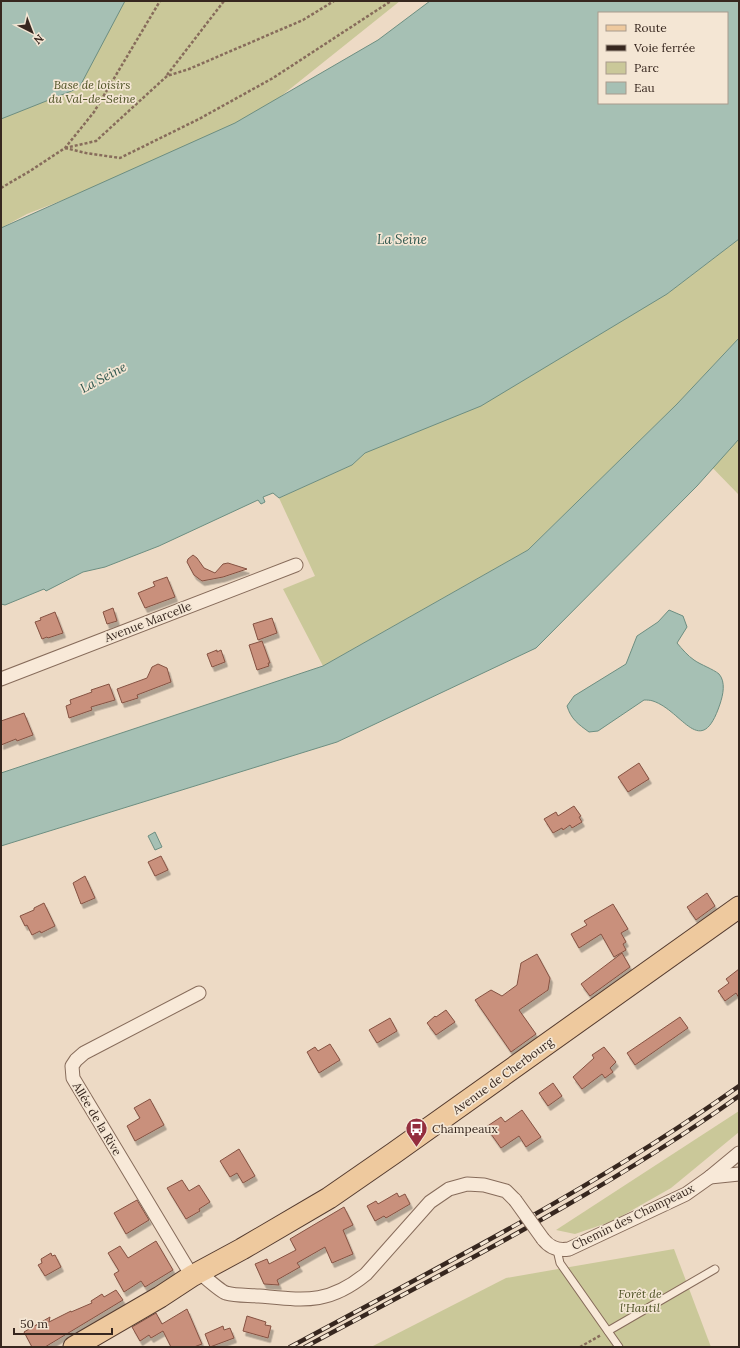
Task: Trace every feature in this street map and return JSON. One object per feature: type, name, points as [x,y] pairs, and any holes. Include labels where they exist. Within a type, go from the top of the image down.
[{"type":"main road","name":"Avenue de Cherbourg","points":[[74,1347],[160,1297],[195,1274],[242,1249],[345,1187],[739,907]]},
{"type":"street","name":"Avenue Marcelle","points":[[1,680],[296,565]]},
{"type":"street","name":"Allée de la Rive","points":[[195,1274],[73,1078],[72,1066],[84,1053],[199,993]]},
{"type":"street","name":"Chemin des Champeaux","points":[[195,1274],[225,1292],[303,1300],[316,1299],[338,1292],[358,1281],[366,1274],[430,1202],[449,1189],[467,1184],[484,1185],[506,1191],[515,1200],[548,1245],[557,1250],[569,1249],[686,1194],[710,1177],[739,1153]]},
{"type":"street","points":[[710,1177],[739,1174]]},
{"type":"lane","points":[[557,1250],[560,1263],[619,1347]]},
{"type":"lane","points":[[608,1331],[715,1269]]},
{"type":"path","points":[[1,188],[65,148],[94,112],[160,1]]},
{"type":"path","points":[[65,148],[96,141],[167,76],[224,1]]},
{"type":"path","points":[[167,76],[190,69],[303,20],[334,1]]},
{"type":"path","points":[[65,148],[120,158],[199,120],[273,78],[391,1]]},
{"type":"path","points":[[580,1347],[608,1331]]},
{"type":"green space","name":"Base de loisirs du Val-de-Seine","points":[[1,1],[400,1],[235,133],[27,214],[1,228]]},
{"type":"green space","points":[[739,239],[739,338],[677,404],[528,550],[323,666],[283,589],[315,576],[279,498],[352,465],[365,453],[667,294]]},
{"type":"green space","points":[[739,425],[739,495],[704,459]]},
{"type":"green space","points":[[739,1111],[739,1132],[671,1188],[613,1221],[575,1234],[556,1230]]},
{"type":"green space","name":"Forêt de l'Hautil","points":[[674,1249],[711,1347],[371,1347],[506,1278]]},
{"type":"water","points":[[1,1],[125,1],[79,88],[1,119]]},
{"type":"water","name":"La Seine","points":[[430,1],[739,1],[739,239],[667,294],[481,406],[365,453],[352,465],[279,498],[273,493],[263,497],[265,502],[261,504],[258,500],[159,546],[105,567],[83,572],[46,591],[44,589],[5,605],[1,604],[1,228],[235,123],[378,40]]},
{"type":"water","points":[[739,338],[739,439],[697,486],[536,648],[337,742],[1,846],[1,773],[323,666],[528,550],[677,404]]},
{"type":"water","points":[[669,610],[683,616],[687,627],[677,643],[697,662],[719,674],[723,681],[722,697],[713,721],[706,729],[698,731],[691,728],[664,706],[650,700],[644,700],[598,731],[589,732],[575,721],[567,706],[574,696],[626,664],[637,636],[658,622]]},
{"type":"water","points":[[155,832],[162,847],[155,850],[148,836]]},
{"type":"building","points":[[193,555],[204,568],[215,573],[223,564],[228,563],[247,569],[223,577],[202,581],[194,575],[187,562]]},
{"type":"building","points":[[167,577],[175,597],[145,608],[138,593],[155,586],[153,582]]},
{"type":"building","points":[[113,608],[117,621],[107,624],[103,612]]},
{"type":"building","points":[[55,612],[63,633],[42,639],[35,622],[41,620],[40,618]]},
{"type":"building","points":[[272,618],[277,633],[258,640],[253,624]]},
{"type":"building","points":[[262,641],[270,663],[268,663],[269,666],[257,670],[249,645]]},
{"type":"building","points":[[217,650],[217,652],[221,650],[225,662],[212,667],[207,654]]},
{"type":"building","points":[[158,664],[167,668],[171,682],[137,695],[138,698],[122,703],[117,689],[147,678],[152,667]]},
{"type":"building","points":[[109,684],[115,700],[91,707],[92,710],[69,718],[66,706],[71,704],[70,700],[92,692],[91,690]]},
{"type":"building","points":[[24,713],[33,735],[17,741],[16,739],[1,745],[1,721]]},
{"type":"building","points":[[639,763],[649,779],[628,792],[618,777]]},
{"type":"building","points":[[574,806],[581,816],[579,817],[582,822],[572,828],[570,825],[563,830],[562,828],[553,833],[544,819],[556,812],[558,816]]},
{"type":"building","points":[[161,856],[168,870],[155,876],[148,862]]},
{"type":"building","points":[[85,876],[95,898],[81,904],[73,883]]},
{"type":"building","points":[[707,893],[715,906],[696,920],[687,907]]},
{"type":"building","points":[[44,903],[55,926],[41,933],[40,931],[32,935],[20,916],[34,910],[34,908]]},
{"type":"building","points":[[613,904],[628,929],[621,933],[626,942],[623,944],[626,950],[614,957],[601,934],[579,948],[571,934],[587,925],[584,921]]},
{"type":"building","points":[[622,953],[630,967],[590,996],[581,984]]},
{"type":"building","points":[[537,954],[550,978],[548,990],[519,1010],[536,1034],[511,1052],[475,1000],[491,990],[502,996],[517,985],[521,963]]},
{"type":"building","points":[[739,969],[739,998],[736,993],[725,1001],[718,991],[729,983],[726,979]]},
{"type":"building","points":[[446,1010],[455,1022],[436,1035],[427,1023],[435,1016],[436,1017]]},
{"type":"building","points":[[680,1017],[688,1028],[635,1065],[627,1053]]},
{"type":"building","points":[[390,1018],[397,1031],[377,1043],[369,1030]]},
{"type":"building","points":[[330,1044],[340,1060],[319,1073],[307,1052],[315,1047],[318,1051]]},
{"type":"building","points":[[604,1047],[616,1062],[610,1068],[613,1072],[605,1078],[602,1074],[582,1089],[573,1077],[594,1058],[592,1055]]},
{"type":"building","points":[[553,1083],[562,1096],[548,1106],[539,1093]]},
{"type":"building","points":[[150,1099],[164,1125],[135,1141],[127,1126],[140,1118],[134,1108]]},
{"type":"building","points":[[522,1110],[541,1137],[526,1147],[519,1136],[501,1148],[486,1127],[501,1117],[505,1122]]},
{"type":"building","points":[[239,1149],[255,1176],[243,1183],[237,1173],[230,1177],[220,1161]]},
{"type":"building","points":[[182,1180],[189,1191],[199,1185],[210,1202],[199,1209],[200,1211],[186,1219],[167,1188]]},
{"type":"building","points":[[397,1193],[399,1197],[405,1194],[410,1204],[386,1218],[384,1216],[375,1221],[367,1206],[376,1201],[378,1204]]},
{"type":"building","points":[[137,1200],[149,1220],[126,1234],[114,1213]]},
{"type":"building","points":[[344,1207],[353,1225],[343,1230],[353,1254],[332,1263],[325,1247],[297,1263],[300,1267],[277,1280],[279,1285],[264,1284],[255,1264],[267,1259],[269,1264],[296,1250],[290,1239]]},
{"type":"building","points":[[156,1241],[173,1270],[145,1287],[141,1281],[124,1292],[114,1274],[119,1271],[108,1253],[120,1246],[128,1258]]},
{"type":"building","points":[[51,1253],[52,1256],[55,1255],[61,1267],[45,1276],[38,1265],[42,1263],[41,1259]]},
{"type":"building","points":[[116,1290],[123,1300],[45,1347],[32,1347],[24,1332],[50,1317],[49,1322],[92,1303],[91,1301],[102,1294],[104,1297]]},
{"type":"building","points":[[187,1309],[202,1344],[194,1347],[171,1347],[163,1331],[151,1338],[149,1335],[140,1341],[132,1327],[156,1313],[162,1324]]},
{"type":"building","points":[[247,1316],[266,1322],[265,1325],[271,1326],[268,1338],[243,1331]]},
{"type":"building","points":[[223,1326],[224,1330],[230,1328],[234,1338],[210,1347],[205,1334]]},
{"type":"railway","points":[[290,1347],[518,1224],[575,1191],[685,1123],[739,1086]]},
{"type":"railway","points":[[305,1347],[581,1197],[634,1165],[739,1096]]},
{"type":"place","name":"Champeaux","points":[[416,1148]]}]
